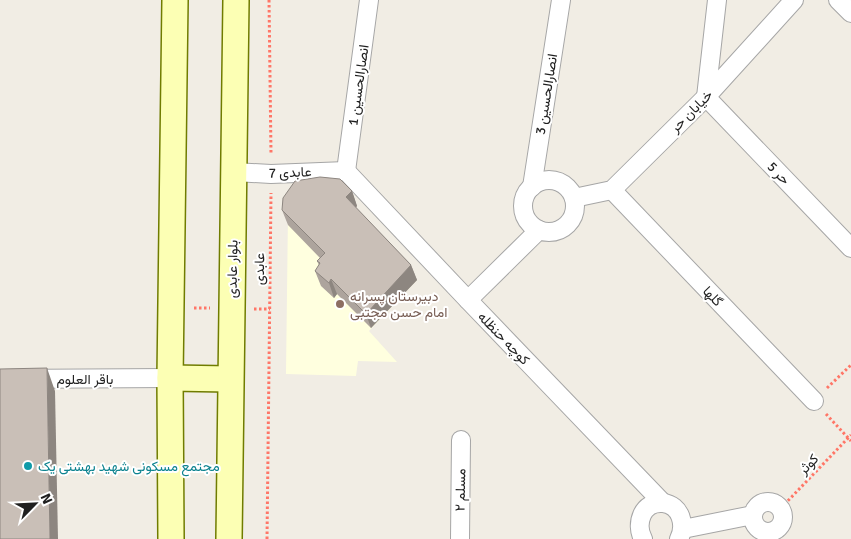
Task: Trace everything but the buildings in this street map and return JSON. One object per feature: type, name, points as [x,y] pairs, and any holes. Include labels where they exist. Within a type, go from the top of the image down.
[{"type":"main road","points":[[171,539],[170,378],[175,0]]},
{"type":"main road","name":"بلوار عابدی","points":[[229,539],[236,0]]},
{"type":"main road","points":[[170,378],[230,378]]},
{"type":"street","name":"انصارالحسین 1","points":[[346,170],[369,0]]},
{"type":"street","name":"انصارالحسین 3","points":[[532,187],[561,0]]},
{"type":"street","points":[[706,97],[717,0]]},
{"type":"street","name":"خیابان حر","points":[[612,190],[706,97],[794,0]]},
{"type":"street","points":[[838,0],[851,13]]},
{"type":"street","name":"حر 5","points":[[706,97],[851,248]]},
{"type":"street","name":"عابدی 7","points":[[234,172],[271,174],[346,170]]},
{"type":"street","name":"کوچه حنظله","points":[[346,170],[663,503],[674,508],[681,517],[681,534]]},
{"type":"street","points":[[547,180],[556,181],[564,185],[570,190],[574,198],[574,214],[570,222],[556,231],[539,230],[532,225],[524,210],[526,194],[539,182],[547,180]]},
{"type":"street","points":[[574,198],[612,190]]},
{"type":"street","name":"گلها","points":[[612,190],[814,401]]},
{"type":"street","points":[[468,300],[539,230]]},
{"type":"street","name":"باقر العلوم","points":[[0,379],[170,378]]},
{"type":"street","name":"مسلم ۲","points":[[460,539],[461,440]]},
{"type":"street","points":[[768,501],[775,503],[781,508],[783,514],[778,534],[765,532],[758,528],[754,522],[755,508],[761,503],[768,501]]},
{"type":"street","points":[[643,539],[639,531],[639,521],[644,511],[652,505],[663,503]]},
{"type":"street","points":[[681,534],[753,515]]},
{"type":"path","name":"عابدی","points":[[267,539],[271,174],[269,0]]},
{"type":"path","points":[[850,438],[814,401],[851,365]]},
{"type":"path","name":"کوثر","points":[[781,508],[850,438]]},
{"type":"shaded area","name":"دبیرستان پسرانه امام حسن مجتبی","points":[[351,212],[417,280],[369,331],[397,362],[358,361],[356,376],[286,374],[288,213]]},
{"type":"place","name":"دبیرستان پسرانه امام حسن مجتبی","points":[[340,304]]},
{"type":"place","name":"مجتمع مسکونی شهید بهشتی یک","points":[[28,466]]}]
